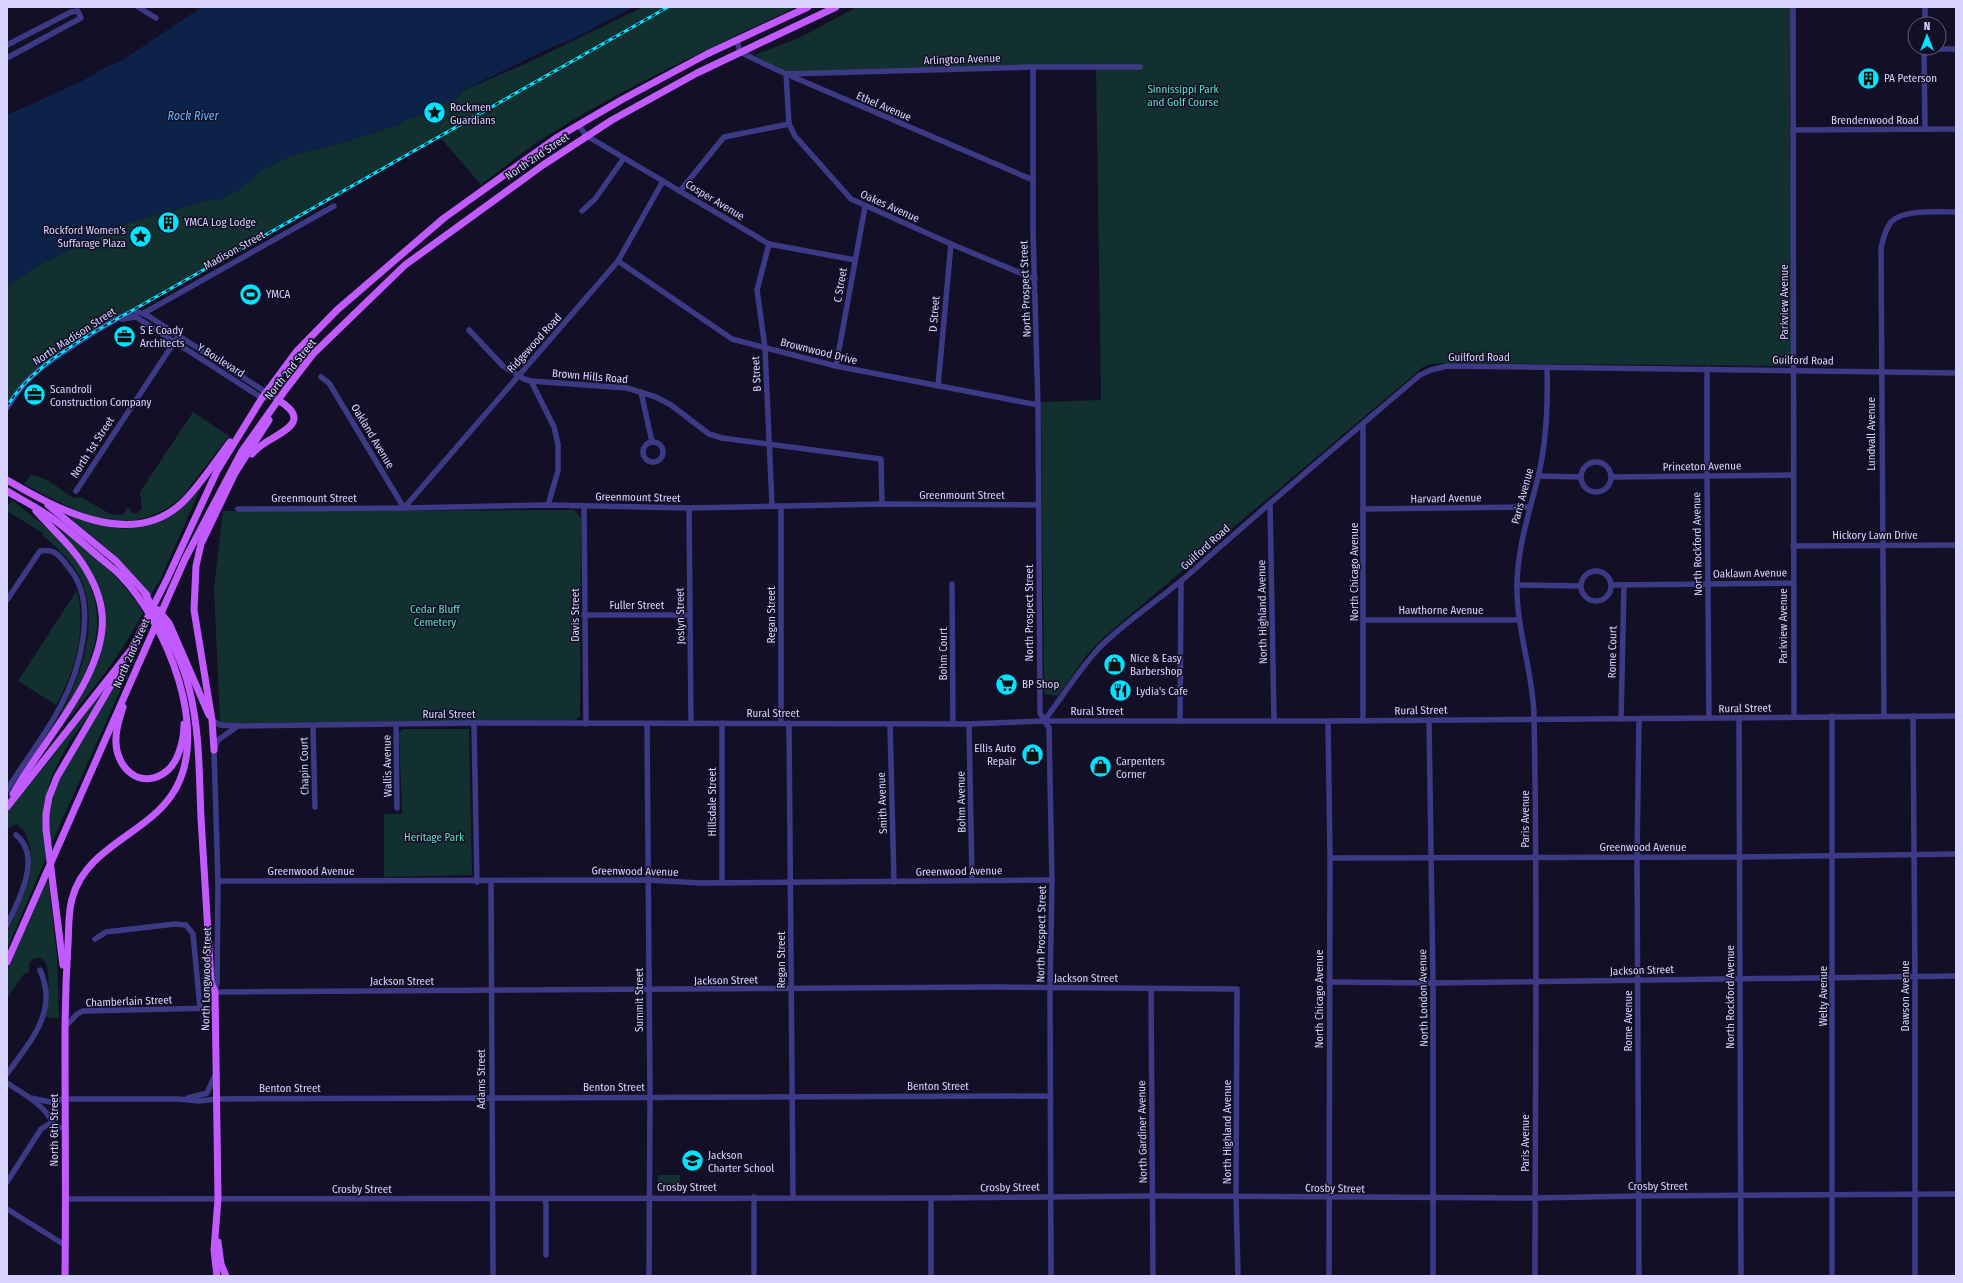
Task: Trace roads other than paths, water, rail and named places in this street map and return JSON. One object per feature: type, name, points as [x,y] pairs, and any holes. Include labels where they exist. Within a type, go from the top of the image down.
[{"type":"main road","name":"North 2nd Street","points":[[7,962],[185,559],[270,397],[296,352],[337,310],[444,218],[556,138],[629,96],[737,40],[808,7]]},
{"type":"main road","name":"North 2nd Street","points":[[7,806],[131,650],[167,579],[217,471],[254,410],[270,397],[286,389],[313,354],[404,265],[543,165],[612,120],[696,73],[836,7]]},
{"type":"main road","points":[[228,488],[258,447],[288,428],[294,422],[295,417],[292,409],[270,397]]},
{"type":"main road","points":[[214,750],[212,720],[194,610],[196,566],[201,544],[235,473],[274,413],[270,397]]},
{"type":"main road","points":[[7,480],[39,498],[88,519],[117,525],[133,525],[151,521],[164,516],[182,502],[254,410]]},
{"type":"main road","points":[[7,491],[47,514],[70,532],[120,576],[140,601],[162,638],[177,670],[188,730],[188,752],[183,771],[172,795],[157,812],[96,859],[86,869],[75,887],[70,910],[65,983]]},
{"type":"main road","points":[[39,498],[74,525],[116,561],[169,623],[212,720]]},
{"type":"main road","points":[[7,806],[17,786],[83,686],[95,657],[102,629],[98,592],[87,570],[74,551],[31,506]]},
{"type":"main road","points":[[144,592],[179,658],[189,687],[196,723],[199,750],[201,819],[211,982],[215,992]]},
{"type":"main road","points":[[65,983],[46,829],[46,814],[49,797],[68,756],[131,650]]},
{"type":"main road","points":[[131,680],[120,720],[116,742],[119,758],[125,769],[136,777],[152,778],[168,770],[174,762],[179,753],[184,729],[185,710]]},
{"type":"main road","name":"North 6th Street","points":[[65,983],[65,1276]]},
{"type":"main road","name":"North Longwood Street","points":[[215,992],[218,1199],[214,1250],[217,1276]]},
{"type":"main road","name":"North Longwood Street","points":[[217,1210],[219,1256],[226,1276]]},
{"type":"street","points":[[138,7],[156,18]]},
{"type":"street","name":"Parkview Avenue","points":[[1793,7],[1794,717]]},
{"type":"street","points":[[7,45],[71,12],[78,11],[81,18],[7,58]]},
{"type":"street","points":[[737,40],[740,52]]},
{"type":"street","name":"Ethel Avenue","points":[[740,52],[786,74],[1033,180]]},
{"type":"street","points":[[1924,56],[1925,129]]},
{"type":"street","name":"Arlington Avenue","points":[[786,74],[1033,67],[1140,67]]},
{"type":"street","name":"North Prospect Street","points":[[1033,67],[1033,180],[1038,406],[1040,713],[1049,728],[1052,880],[1050,988],[1052,1197],[1051,1276]]},
{"type":"street","name":"Oakes Avenue","points":[[786,74],[789,124],[795,136],[851,199],[865,207],[1035,279]]},
{"type":"street","points":[[680,191],[724,137],[789,124]]},
{"type":"street","name":"Cosper Avenue","points":[[578,125],[586,136],[770,244],[855,260]]},
{"type":"street","name":"Brendenwood Road","points":[[1793,130],[1956,129]]},
{"type":"street","points":[[582,211],[596,199],[624,158]]},
{"type":"street","name":"Ridgewood Road","points":[[404,508],[618,262],[663,181]]},
{"type":"street","name":"Madison Street","points":[[144,313],[334,206]]},
{"type":"street","name":"C Street","points":[[836,366],[865,207]]},
{"type":"street","name":"Lundvall Avenue","points":[[1884,716],[1881,248],[1885,233],[1892,221],[1902,215],[1919,212],[1956,212]]},
{"type":"street","name":"B Street","points":[[770,244],[758,290],[765,348],[772,505]]},
{"type":"street","name":"D Street","points":[[938,386],[951,244]]},
{"type":"street","name":"Brownwood Drive","points":[[618,262],[732,339],[836,366],[1038,406]]},
{"type":"street","name":"North Madison Street","points":[[7,408],[21,388],[40,369],[117,319],[134,312],[144,313]]},
{"type":"street","name":"Y Boulevard","points":[[144,313],[270,397]]},
{"type":"street","name":"Y Boulevard","points":[[117,319],[136,317],[173,343],[270,397]]},
{"type":"street","name":"Brown Hills Road","points":[[469,330],[502,366],[531,381],[615,386],[641,392],[656,397],[671,405],[709,434],[722,438],[882,459],[882,504]]},
{"type":"street","name":"North 1st Street","points":[[76,491],[179,335]]},
{"type":"street","name":"Guilford Road","points":[[1044,721],[1100,648],[1138,614],[1181,582],[1270,503],[1420,375],[1431,370],[1447,366],[1956,373]]},
{"type":"street","name":"Paris Avenue","points":[[1535,1276],[1536,982],[1534,719],[1533,693],[1518,620],[1517,585],[1520,542],[1539,476],[1545,436],[1548,396],[1547,367]]},
{"type":"street","name":"North Rockford Avenue","points":[[1708,369],[1707,476],[1709,718]]},
{"type":"street","name":"Oakland Avenue","points":[[321,377],[329,383],[404,508]]},
{"type":"street","points":[[531,381],[554,427],[558,444],[558,471],[548,504]]},
{"type":"street","points":[[641,392],[652,442]]},
{"type":"street","name":"North Chicago Avenue","points":[[1363,424],[1363,721]]},
{"type":"street","points":[[1597,462],[1606,466],[1612,477],[1607,488],[1596,493],[1587,490],[1580,477],[1586,466],[1597,462]]},
{"type":"street","name":"Princeton Avenue","points":[[1612,477],[1793,475]]},
{"type":"street","points":[[1539,476],[1580,477]]},
{"type":"street","name":"North Highland Avenue","points":[[1270,503],[1274,720]]},
{"type":"street","name":"Greenmount Street","points":[[238,509],[404,508],[548,504],[689,508],[772,505],[882,504],[1038,505]]},
{"type":"street","name":"Davis Street","points":[[584,506],[586,724]]},
{"type":"street","name":"Regan Street","points":[[781,506],[781,723]]},
{"type":"street","name":"Harvard Avenue","points":[[1363,509],[1529,507]]},
{"type":"street","name":"Joslyn Street","points":[[689,508],[692,723]]},
{"type":"street","name":"Hickory Lawn Drive","points":[[1793,546],[1882,544],[1956,545]]},
{"type":"street","points":[[7,600],[40,551],[49,549],[56,553],[73,573],[83,600],[84,613],[81,650],[74,675],[60,707],[7,790]]},
{"type":"street","points":[[1596,571],[1606,575],[1612,585],[1607,596],[1596,601],[1586,597],[1580,586],[1585,575],[1596,571]]},
{"type":"street","points":[[1180,720],[1181,582]]},
{"type":"street","name":"Oaklawn Avenue","points":[[1612,585],[1793,583]]},
{"type":"street","name":"Bohm Court","points":[[952,584],[953,724]]},
{"type":"street","points":[[1517,585],[1580,586]]},
{"type":"street","name":"Rome Court","points":[[1621,719],[1624,585]]},
{"type":"street","name":"Fuller Street","points":[[584,615],[690,615]]},
{"type":"street","name":"Hawthorne Avenue","points":[[1364,620],[1518,620]]},
{"type":"street","name":"Welty Avenue","points":[[1832,716],[1832,1276]]},
{"type":"street","name":"Dawson Avenue","points":[[1913,716],[1915,1276]]},
{"type":"street","name":"Rural Street","points":[[212,720],[220,725],[313,726],[474,723],[968,724],[1044,721],[1363,721],[1956,716]]},
{"type":"street","name":"North Rockford Avenue","points":[[1739,718],[1741,1276]]},
{"type":"street","name":"Rome Avenue","points":[[1639,719],[1637,857],[1639,1276]]},
{"type":"street","name":"North London Avenue","points":[[1429,720],[1433,983],[1433,1276]]},
{"type":"street","name":"North Chicago Avenue","points":[[1328,721],[1330,858],[1329,1276]]},
{"type":"street","points":[[474,723],[478,882]]},
{"type":"street","name":"Hillsdale Street","points":[[722,723],[722,882]]},
{"type":"street","name":"Regan Street","points":[[789,723],[793,1197]]},
{"type":"street","name":"Wallis Avenue","points":[[396,724],[397,808]]},
{"type":"street","name":"Summit Street","points":[[647,724],[650,1097],[648,1276]]},
{"type":"street","name":"Smith Avenue","points":[[890,724],[894,882]]},
{"type":"street","name":"Bohm Avenue","points":[[968,724],[972,880]]},
{"type":"street","points":[[214,750],[218,740],[238,726]]},
{"type":"street","name":"Chapin Court","points":[[313,726],[315,807]]},
{"type":"street","name":"North Longwood Street","points":[[214,750],[218,881],[217,983],[215,992]]},
{"type":"street","points":[[7,925],[28,878],[28,861],[24,844],[16,835]]},
{"type":"street","name":"Greenwood Avenue","points":[[1330,858],[1740,857],[1956,854]]},
{"type":"street","name":"Greenwood Avenue","points":[[218,881],[491,882],[648,880],[700,883],[1052,880]]},
{"type":"street","name":"Adams Street","points":[[491,882],[492,1276]]},
{"type":"street","points":[[95,939],[106,932],[175,924],[186,925],[193,934],[200,1008]]},
{"type":"street","points":[[7,1074],[39,1028],[45,1012],[46,991],[40,970]]},
{"type":"street","name":"Jackson Street","points":[[1329,982],[1433,983],[1956,976]]},
{"type":"street","name":"Jackson Street","points":[[215,992],[1050,988],[1237,989]]},
{"type":"street","name":"North Gardiner Avenue","points":[[1151,989],[1153,1276]]},
{"type":"street","name":"North Highland Avenue","points":[[1237,989],[1236,1196],[1238,1276]]},
{"type":"street","name":"Chamberlain Street","points":[[65,1027],[77,1014],[83,1011],[215,1008]]},
{"type":"street","name":"Benton Street","points":[[178,1099],[197,1097],[207,1093],[216,1073]]},
{"type":"street","points":[[7,1083],[31,1098],[46,1112],[53,1124]]},
{"type":"street","name":"Benton Street","points":[[31,1098],[50,1102],[65,1099],[178,1099],[199,1101],[216,1099],[491,1097],[1051,1096]]},
{"type":"street","points":[[7,1182],[46,1125],[53,1124],[65,1129]]},
{"type":"street","name":"Crosby Street","points":[[65,1199],[650,1197],[931,1198],[1153,1196],[1535,1198],[1956,1194]]},
{"type":"street","points":[[754,1197],[754,1276]]},
{"type":"street","points":[[544,1198],[546,1204],[546,1255]]},
{"type":"street","points":[[931,1198],[931,1276]]},
{"type":"street","points":[[7,1209],[65,1245]]},
{"type":"water","name":"Rock River","points":[[202,7],[634,7],[573,39],[550,48],[462,91],[454,101],[436,105],[424,114],[407,119],[398,125],[340,143],[290,156],[264,169],[236,192],[228,194],[220,201],[210,200],[129,222],[41,264],[7,285],[7,115],[82,81],[104,68],[121,61]]},
{"type":"railway","points":[[7,406],[35,373],[57,356],[94,332],[668,7]]},
{"type":"place","name":"PA Peterson","points":[[1868,78]]},
{"type":"place","name":"Rockmen Guardians","points":[[434,113]]},
{"type":"place","name":"YMCA Log Lodge","points":[[168,222]]},
{"type":"place","name":"Rockford Women's Suffarage Plaza","points":[[141,236]]},
{"type":"place","name":"YMCA","points":[[251,294]]},
{"type":"place","name":"S E Coady Architects","points":[[124,336]]},
{"type":"place","name":"Scandroli Construction Company","points":[[35,395]]},
{"type":"place","name":"Nice & Easy Barbershop","points":[[1114,664]]},
{"type":"place","name":"BP Shop","points":[[1006,684]]},
{"type":"place","name":"Lydia's Cafe","points":[[1120,691]]},
{"type":"place","name":"Ellis Auto Repair","points":[[1032,754]]},
{"type":"place","name":"Carpenters Corner","points":[[1100,767]]},
{"type":"place","name":"Jackson Charter School","points":[[693,1161]]},
{"type":"park label","name":"Sinnissippi Park and Golf Course","points":[[1183,95]]},
{"type":"park label","name":"Cedar Bluff Cemetery","points":[[435,615]]},
{"type":"park label","name":"Heritage Park","points":[[434,837]]}]
